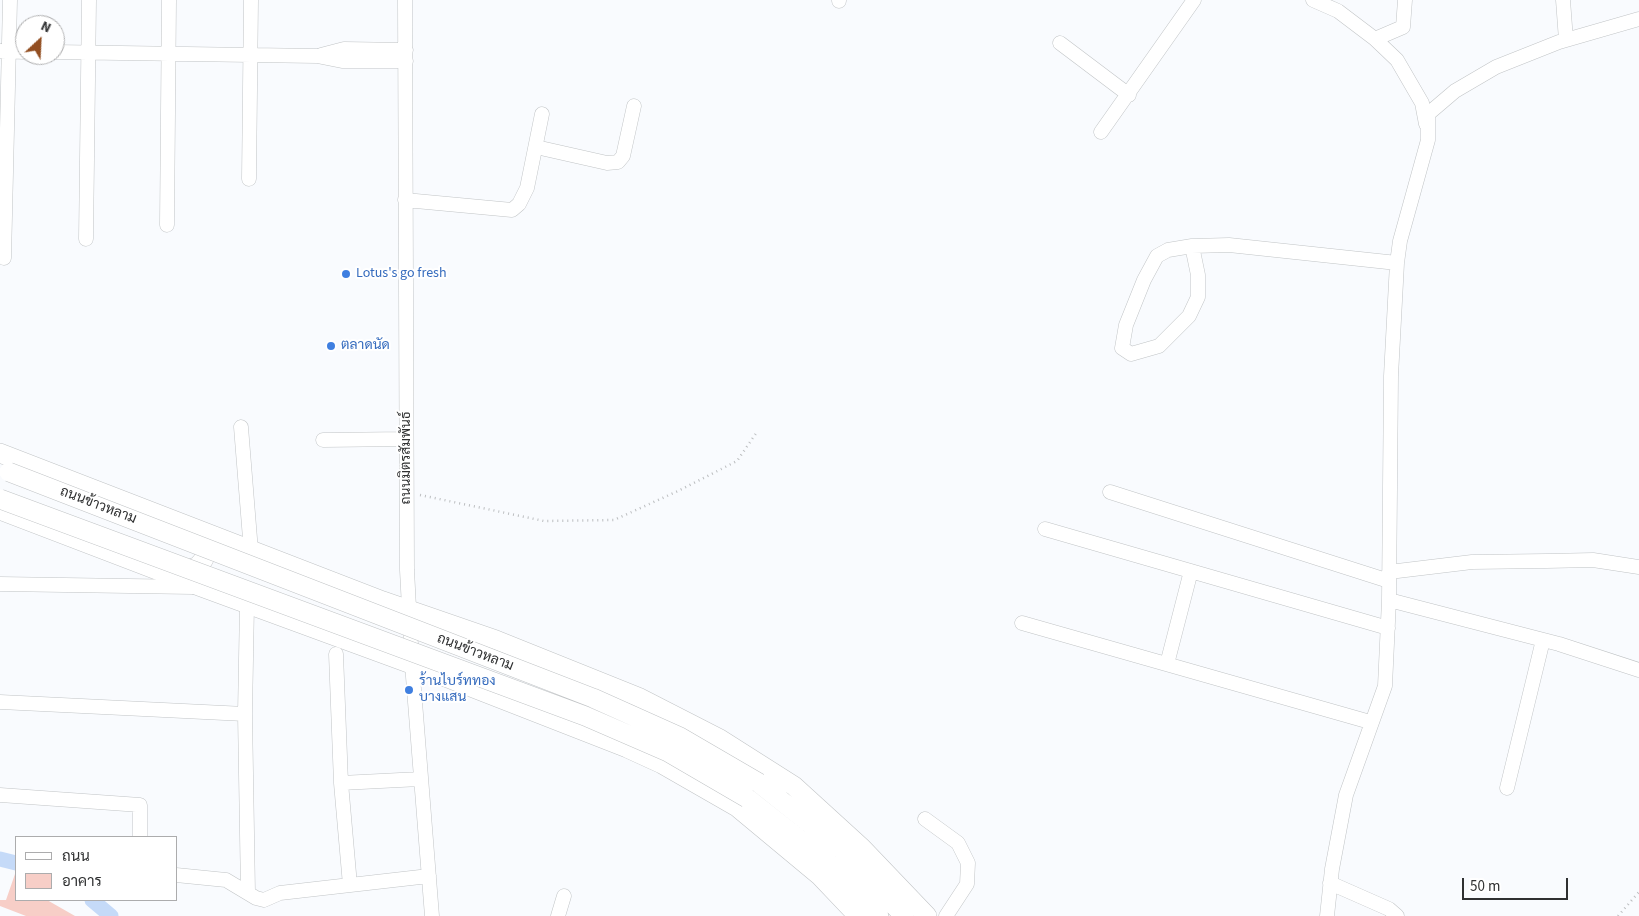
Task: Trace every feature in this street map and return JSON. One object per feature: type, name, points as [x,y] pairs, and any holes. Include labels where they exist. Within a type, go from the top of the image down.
[{"type":"main road","points":[[0,453],[250,551],[496,640],[638,697],[720,739],[794,786],[862,848],[926,916]]},
{"type":"main road","name":"ถนนข้าวหลาม","points":[[4,470],[593,698],[680,737],[753,791],[842,848],[904,916]]},
{"type":"main road","name":"ถนนข้าวหลาม","points":[[0,499],[585,716],[753,791],[829,863],[879,916]]},
{"type":"main road","points":[[0,510],[201,587],[412,664],[627,748],[662,764],[737,807],[820,876],[858,916]]},
{"type":"main road","points":[[148,566],[188,570],[198,566],[204,558],[204,548],[197,538],[166,518]]},
{"type":"main road","points":[[292,621],[318,626],[334,624],[343,621],[350,612],[350,602],[343,592],[317,575]]},
{"type":"main road","points":[[481,691],[456,666],[451,658],[452,647],[460,640],[466,638],[496,640]]},
{"type":"main road","points":[[627,748],[602,732],[598,722],[599,715],[604,702],[611,696],[618,694],[638,697]]},
{"type":"street","points":[[4,258],[5,51],[10,0]]},
{"type":"street","points":[[86,239],[90,53],[89,0]]},
{"type":"street","points":[[167,225],[167,54],[169,0]]},
{"type":"street","points":[[249,179],[250,0]]},
{"type":"street","name":"ถนนมิตรสัมพันธ์","points":[[405,0],[406,440],[409,610],[420,779],[432,916]]},
{"type":"street","points":[[1101,132],[1129,95],[1194,0]]},
{"type":"street","points":[[1314,0],[1338,11],[1375,39],[1397,60],[1422,103],[1428,140]]},
{"type":"street","points":[[1375,39],[1403,27],[1405,0]]},
{"type":"street","points":[[1563,0],[1566,40]]},
{"type":"street","points":[[1327,916],[1330,883],[1346,795],[1370,722],[1385,686],[1389,600],[1391,376],[1397,262],[1400,241],[1428,140],[1428,114],[1455,91],[1496,67],[1566,40],[1639,19]]},
{"type":"street","points":[[1060,44],[1129,95]]},
{"type":"street","points":[[65,52],[318,56],[342,61],[406,56]]},
{"type":"street","points":[[536,147],[607,163],[618,162],[623,156],[634,106]]},
{"type":"street","points":[[405,200],[512,210],[519,204],[527,188],[542,114]]},
{"type":"street","points":[[1192,246],[1198,275],[1198,297],[1189,316],[1158,346],[1131,354],[1122,348],[1126,325],[1153,264],[1158,256],[1168,250],[1192,246],[1254,246],[1397,262]]},
{"type":"street","points":[[241,428],[250,551]]},
{"type":"street","points":[[323,440],[406,440]]},
{"type":"street","points":[[1110,492],[1389,576],[1472,562],[1593,560],[1639,567]]},
{"type":"street","points":[[1045,529],[1388,628]]},
{"type":"street","points":[[1167,664],[1191,571]]},
{"type":"street","points":[[0,584],[201,587]]},
{"type":"street","points":[[1389,600],[1543,640],[1639,670]]},
{"type":"street","points":[[247,604],[244,714],[248,893]]},
{"type":"street","points":[[1022,623],[1370,722]]},
{"type":"street","points":[[1507,788],[1543,640]]},
{"type":"street","points":[[336,654],[342,783],[350,885]]},
{"type":"street","points":[[0,702],[244,714]]},
{"type":"street","points":[[342,783],[420,779]]},
{"type":"street","points":[[0,796],[140,805],[140,836]]},
{"type":"street","points":[[925,819],[958,843],[968,863],[967,884],[946,916]]},
{"type":"street","points":[[178,875],[226,880],[264,900],[280,893],[428,876]]},
{"type":"street","points":[[1330,883],[1389,909],[1397,916]]},
{"type":"street","points":[[558,916],[564,896]]},
{"type":"path","points":[[407,492],[544,521],[614,520],[678,492],[736,460],[757,432]]},
{"type":"path","points":[[1618,916],[1639,892]]},
{"type":"building","points":[[15,874],[15,901],[49,901],[75,916],[26,916],[0,906],[0,900],[6,900]]},
{"type":"waterway","points":[[0,859],[15,863]]},
{"type":"waterway","points":[[93,901],[111,916]]},
{"type":"place","name":"Lotus's go fresh","points":[[346,274]]},
{"type":"place","name":"ตลาดนัด","points":[[331,346]]},
{"type":"place","name":"ร้านไบร์ททอง บางแสน","points":[[409,690]]}]
